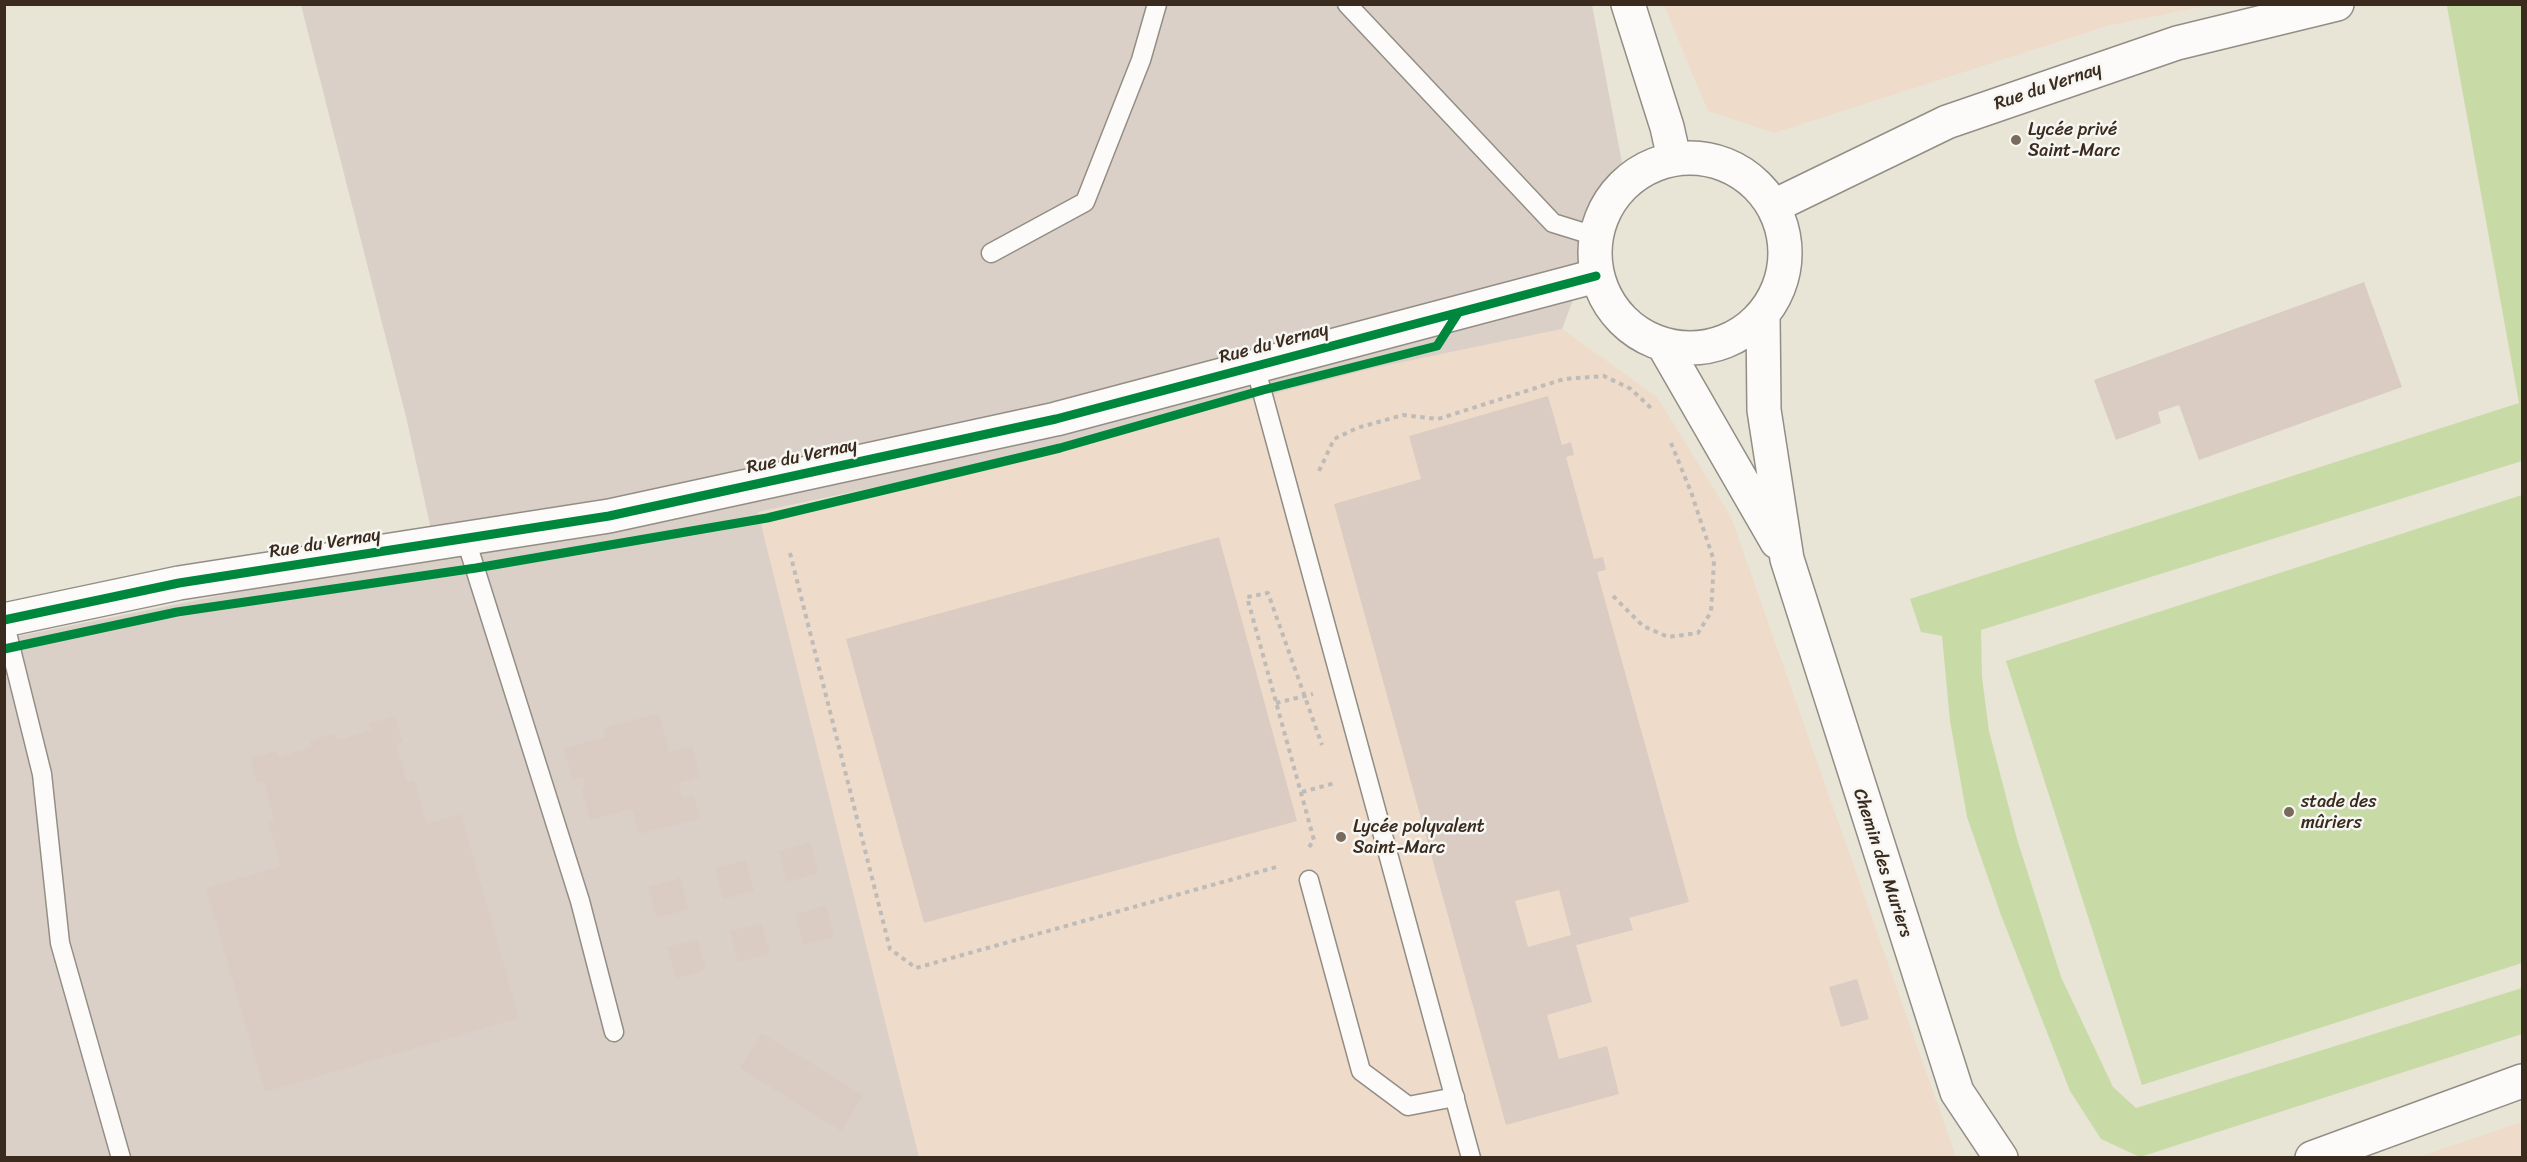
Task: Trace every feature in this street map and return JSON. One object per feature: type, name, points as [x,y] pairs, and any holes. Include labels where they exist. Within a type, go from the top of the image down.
[{"type":"street","points":[[1628,4],[1667,127],[1674,158]]},
{"type":"street","name":"Rue du Vernay","points":[[1774,206],[1947,122],[2177,44],[2337,4]]},
{"type":"street","points":[[1674,158],[1704,158],[1731,166],[1756,183],[1774,206],[1785,243],[1782,281],[1763,315],[1735,338],[1700,349],[1664,346],[1633,331],[1610,307],[1596,276],[1595,236],[1610,200],[1638,172],[1674,158]]},
{"type":"street","name":"Rue du Vernay","points":[[4,621],[179,583],[609,516],[1045,421],[1596,276]]},
{"type":"street","name":"Chemin des Muriers","points":[[1763,315],[1764,410],[1787,559],[1957,1092],[2001,1158]]},
{"type":"street","name":"Chemin des Muriers","points":[[1664,346],[1787,559]]},
{"type":"street","points":[[2312,1158],[2523,1081]]},
{"type":"lane","points":[[991,253],[1085,202],[1141,60],[1157,4]]},
{"type":"lane","points":[[1347,4],[1553,223],[1595,236]]},
{"type":"lane","points":[[1255,366],[1471,1158]]},
{"type":"lane","points":[[466,540],[580,901],[614,1032]]},
{"type":"lane","points":[[4,621],[42,774],[60,944],[121,1158]]},
{"type":"lane","points":[[1309,880],[1361,1071],[1408,1106],[1455,1097]]},
{"type":"path","points":[[1317,478],[1323,459],[1334,440],[1357,428],[1403,415],[1438,419],[1564,379],[1604,376],[1631,389],[1657,414]]},
{"type":"path","points":[[1613,596],[1643,626],[1668,637],[1698,633],[1711,612],[1714,561],[1691,492],[1670,440]]},
{"type":"path","points":[[790,553],[890,949],[916,968],[1292,862]]},
{"type":"path","points":[[1308,849],[1314,840],[1247,597],[1268,593],[1324,750]]},
{"type":"path","points":[[1332,772],[1335,783]]},
{"type":"path","points":[[1302,792],[1366,774]]},
{"type":"shaded area","points":[[301,5],[1592,5],[1623,168],[1562,329],[1374,368],[1060,448],[758,512],[919,1157],[5,1157],[4,639],[436,552],[407,421]]},
{"type":"shaded area","points":[[1664,5],[2210,5],[2110,25],[1774,133],[1708,111]]},
{"type":"shaded area","name":"Lycée polyvalent Saint-Marc","points":[[1562,329],[1657,397],[1731,517],[1956,1157],[919,1157],[758,512],[923,481],[1374,368]]},
{"type":"shaded area","points":[[2522,1122],[2522,1157],[2419,1157]]},
{"type":"green space","points":[[2522,5],[2522,461],[1981,630],[1982,677],[1989,731],[2017,839],[2061,977],[2113,1087],[2136,1108],[2522,988],[2522,1034],[2140,1157],[2101,1139],[2070,1091],[2001,915],[1967,817],[1950,721],[1942,636],[1921,632],[1910,599],[2519,403],[2447,6]]},
{"type":"green space","name":"stade des mûriers","points":[[2522,495],[2522,963],[2142,1085],[2006,661]]},
{"type":"building","points":[[2364,282],[2402,387],[2199,460],[2179,405],[2158,412],[2161,423],[2116,440],[2094,380]]},
{"type":"building","points":[[1548,396],[1562,445],[1571,442],[1574,455],[1566,457],[1594,559],[1603,557],[1606,570],[1597,572],[1689,902],[1629,918],[1633,930],[1576,945],[1592,1002],[1547,1015],[1559,1059],[1607,1046],[1619,1094],[1506,1125],[1334,504],[1421,479],[1409,436]],"holes":[[[1559,890],[1571,935],[1528,947],[1515,901]]]},
{"type":"building","points":[[1219,537],[1297,821],[924,923],[846,639]]},
{"type":"building","points":[[659,713],[669,752],[692,746],[700,777],[679,783],[682,798],[694,795],[700,819],[639,834],[632,809],[590,820],[581,787],[585,786],[583,777],[572,780],[564,748],[606,737],[603,728]]},
{"type":"building","points":[[395,716],[403,742],[396,744],[407,782],[414,780],[427,824],[461,814],[519,1018],[265,1092],[206,888],[281,866],[268,822],[274,820],[264,782],[257,784],[250,758],[276,751],[278,757],[311,747],[310,741],[335,733],[337,740],[371,730],[369,724]]},
{"type":"building","points":[[810,842],[818,873],[787,882],[779,851]]},
{"type":"building","points":[[746,860],[754,891],[723,899],[715,868]]},
{"type":"building","points":[[680,878],[689,909],[657,918],[648,887]]},
{"type":"building","points":[[826,905],[834,937],[803,945],[795,914]]},
{"type":"building","points":[[762,923],[770,954],[738,962],[730,931]]},
{"type":"building","points":[[698,939],[706,970],[676,979],[667,947]]},
{"type":"building","points":[[1857,979],[1869,1019],[1841,1027],[1829,987]]},
{"type":"building","points":[[762,1033],[863,1095],[841,1131],[740,1068]]},
{"type":"cycle path","points":[[4,620],[179,583],[609,516],[1056,419],[1596,276]]},
{"type":"cycle path","points":[[4,649],[177,612],[476,568],[767,518],[1060,448],[1263,390],[1437,346],[1458,313]]},
{"type":"place","name":"Lycée privé Saint-Marc","points":[[2016,140]]},
{"type":"place","name":"stade des mûriers","points":[[2289,812]]},
{"type":"place","name":"Lycée polyvalent Saint-Marc","points":[[1341,837]]}]
